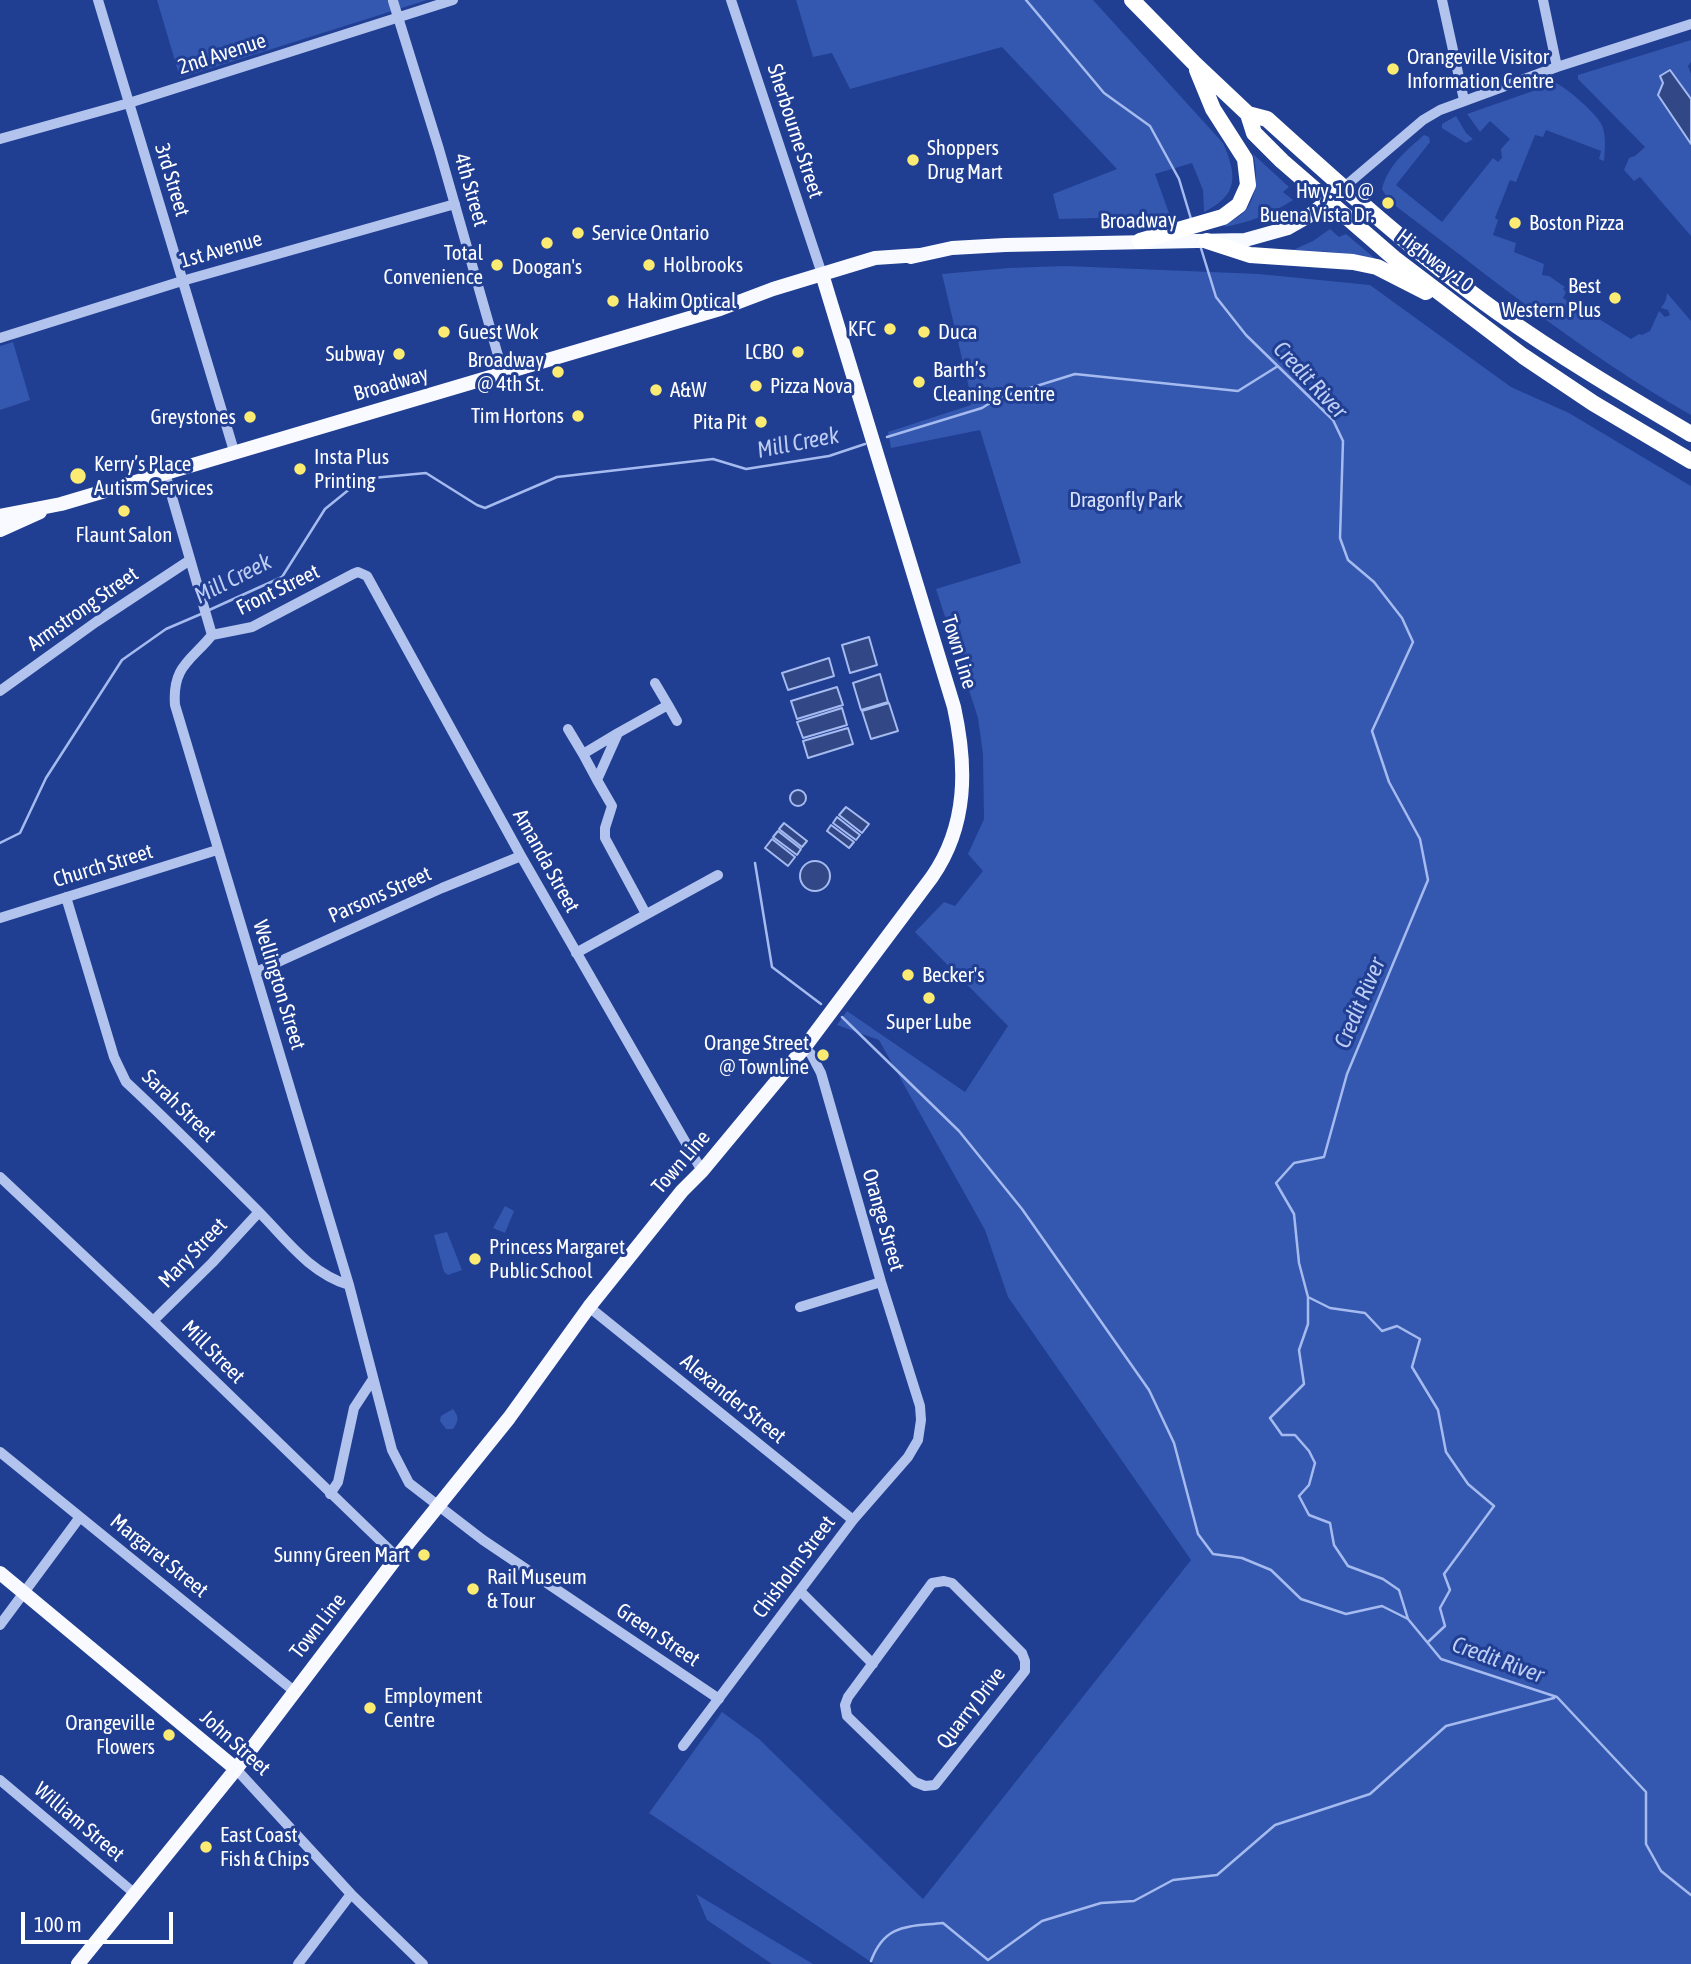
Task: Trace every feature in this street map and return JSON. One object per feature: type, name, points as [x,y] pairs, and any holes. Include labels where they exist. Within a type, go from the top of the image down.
[{"type":"highway","name":"Highway 10","points":[[1132,0],[1195,65],[1248,114],[1267,119],[1343,188],[1434,264],[1496,311],[1612,388],[1691,434]]},
{"type":"highway","points":[[1140,241],[1187,234],[1202,223],[1223,217],[1239,205],[1248,185],[1245,159],[1213,109],[1195,65]]},
{"type":"highway","name":"Highway 10","points":[[1248,114],[1254,133],[1394,258],[1523,356],[1592,403],[1691,461]]},
{"type":"highway","points":[[1207,241],[1250,255],[1353,262],[1377,267],[1460,307]]},
{"type":"main road","name":"Broadway","points":[[1187,234],[1207,241],[1245,240],[1269,235],[1288,228],[1329,202],[1343,188]]},
{"type":"main road","name":"Broadway","points":[[0,516],[52,506],[741,302],[776,296],[823,278],[952,248],[1140,241]]},
{"type":"main road","name":"Town Line","points":[[78,1964],[236,1769],[294,1690],[509,1418],[589,1307],[682,1191],[702,1171],[804,1048],[940,866],[957,824],[964,765],[954,707],[823,278]]},
{"type":"main road","name":"Broadway","points":[[0,530],[52,506]]},
{"type":"main road","name":"John Street","points":[[0,1573],[236,1769]]},
{"type":"street","name":"3rd Street","points":[[98,0],[234,451]]},
{"type":"street","name":"2nd Avenue","points":[[0,139],[129,103],[453,0]]},
{"type":"street","name":"Sherbourne Street","points":[[731,0],[823,278]]},
{"type":"street","points":[[1442,0],[1464,100]]},
{"type":"street","points":[[1543,0],[1557,67]]},
{"type":"street","name":"4th Street","points":[[393,1],[503,373]]},
{"type":"street","points":[[1343,188],[1423,120],[1464,100],[1691,24]]},
{"type":"street","name":"1st Avenue","points":[[0,338],[182,281],[455,204]]},
{"type":"street","points":[[165,473],[212,635]]},
{"type":"street","name":"Armstrong Street","points":[[0,691],[96,622],[190,560]]},
{"type":"street","name":"Front Street","points":[[212,635],[252,627],[358,572]]},
{"type":"street","name":"Amanda Street","points":[[358,572],[370,579],[521,856],[702,1171]]},
{"type":"street","name":"Wellington Street","points":[[212,635],[184,664],[175,686],[174,697],[217,850],[256,971],[349,1285],[392,1450],[409,1483],[438,1506]]},
{"type":"street","points":[[656,683],[677,721]]},
{"type":"street","points":[[583,754],[668,705]]},
{"type":"street","points":[[568,729],[612,806],[605,828],[605,838],[646,914]]},
{"type":"street","points":[[597,780],[618,733]]},
{"type":"street","name":"Church Street","points":[[0,918],[217,850]]},
{"type":"street","name":"Parsons Street","points":[[256,971],[521,856]]},
{"type":"street","points":[[576,953],[719,875]]},
{"type":"street","name":"Sarah Street","points":[[66,897],[122,1077],[302,1258],[334,1280],[349,1285]]},
{"type":"street","name":"Orange Street","points":[[804,1048],[811,1054],[821,1073],[920,1406]]},
{"type":"street","name":"Mill Street","points":[[0,1177],[397,1558]]},
{"type":"street","name":"Mary Street","points":[[153,1321],[259,1212]]},
{"type":"street","points":[[800,1307],[881,1282]]},
{"type":"street","name":"Alexander Street","points":[[589,1307],[853,1520]]},
{"type":"street","points":[[330,1494],[338,1482],[354,1408],[373,1379]]},
{"type":"street","name":"Chisholm Street","points":[[683,1746],[853,1520],[908,1457],[918,1440],[920,1406]]},
{"type":"street","name":"Margaret Street","points":[[0,1451],[294,1690]]},
{"type":"street","name":"Green Street","points":[[438,1506],[483,1540],[719,1699]]},
{"type":"street","points":[[0,1625],[80,1517]]},
{"type":"street","name":"Quarry Drive","points":[[944,1581],[952,1583],[1022,1653],[1025,1671],[935,1786],[925,1786],[915,1782],[846,1716],[845,1705],[848,1697],[873,1664],[932,1583],[944,1581]]},
{"type":"street","points":[[800,1591],[873,1664]]},
{"type":"street","name":"John Street","points":[[236,1769],[351,1894],[424,1964]]},
{"type":"street","name":"William Street","points":[[0,1780],[134,1893]]},
{"type":"street","points":[[298,1964],[351,1894]]},
{"type":"green space","points":[[157,0],[427,0],[180,78]]},
{"type":"green space","points":[[796,0],[1093,0],[1223,143],[1231,165],[1232,183],[1229,191],[1224,199],[1204,212],[1203,190],[1192,163],[1155,174],[1170,216],[1059,219],[1053,194],[1117,169],[1002,47],[850,89],[832,53],[813,57]]},
{"type":"green space","points":[[1691,40],[1691,62],[1688,66],[1691,74],[1691,99],[1677,78],[1663,83],[1658,95],[1691,144],[1691,236],[1640,177],[1634,181],[1624,170],[1629,158],[1645,147],[1578,79],[1578,75]]},
{"type":"green space","points":[[1556,83],[1568,90],[1601,123],[1605,136],[1604,161],[1599,159],[1601,151],[1546,130],[1543,137],[1535,135],[1516,182],[1510,180],[1495,218],[1498,220],[1493,235],[1516,243],[1514,252],[1544,264],[1542,275],[1549,276],[1565,287],[1563,298],[1631,339],[1650,331],[1659,311],[1665,317],[1670,315],[1668,310],[1661,308],[1667,293],[1691,321],[1691,415],[1612,366],[1537,313],[1389,201],[1382,189],[1398,159],[1424,135],[1429,137],[1430,142],[1396,185],[1442,222],[1493,158],[1498,162],[1502,158],[1501,149],[1510,139],[1490,121],[1480,132],[1467,114]]},
{"type":"green space","points":[[1456,116],[1473,139],[1466,143],[1442,128],[1442,124]]},
{"type":"green space","points":[[1253,154],[1289,187],[1283,192],[1293,200],[1260,217],[1224,227],[1242,214],[1251,201],[1256,177]]},
{"type":"green space","points":[[1330,229],[1339,237],[1346,234],[1379,262],[1347,254],[1293,250]]},
{"type":"green space","name":"Dragonfly Park","points":[[1066,266],[1259,274],[1370,285],[1511,387],[1569,413],[1691,486],[1691,1964],[874,1964],[649,1813],[722,1712],[759,1739],[923,1899],[1191,1560],[1008,1297],[985,1230],[879,1040],[837,1025],[847,1011],[965,1092],[1008,1026],[915,932],[944,902],[955,906],[983,871],[968,854],[984,819],[983,754],[978,718],[936,589],[1021,563],[980,430],[891,448],[888,432],[971,405],[942,274]]},
{"type":"green space","points":[[13,342],[30,400],[0,410],[0,346]]},
{"type":"green space","points":[[505,1206],[514,1211],[505,1233],[493,1228]]},
{"type":"green space","points":[[447,1232],[462,1270],[448,1275],[444,1272],[434,1235]]},
{"type":"green space","points":[[453,1409],[457,1421],[453,1429],[446,1429],[440,1421],[441,1416]]},
{"type":"green space","points":[[696,1894],[813,1964],[772,1964],[707,1920]]},
{"type":"shaded area","points":[[1670,70],[1691,99],[1691,144],[1658,95],[1663,83],[1660,76]]},
{"type":"shaded area","points":[[869,637],[877,665],[850,673],[842,645]]},
{"type":"shaded area","points":[[829,658],[834,676],[788,690],[782,673]]},
{"type":"shaded area","points":[[880,674],[888,702],[861,710],[853,683]]},
{"type":"shaded area","points":[[837,687],[843,705],[797,719],[791,701]]},
{"type":"shaded area","points":[[889,703],[898,731],[871,739],[862,711]]},
{"type":"shaded area","points":[[842,708],[847,725],[803,738],[797,722]]},
{"type":"shaded area","points":[[848,728],[853,744],[808,758],[803,741]]},
{"type":"shaded area","points":[[795,790],[801,790],[806,798],[804,804],[795,806],[790,801],[790,795]]},
{"type":"shaded area","points":[[846,807],[869,824],[862,833],[839,815]]},
{"type":"shaded area","points":[[837,817],[860,835],[856,840],[833,823]]},
{"type":"shaded area","points":[[784,823],[807,841],[802,847],[779,829]]},
{"type":"shaded area","points":[[831,825],[854,842],[849,848],[827,831]]},
{"type":"shaded area","points":[[778,831],[801,849],[797,855],[773,837]]},
{"type":"shaded area","points":[[772,839],[795,857],[788,866],[765,848]]},
{"type":"shaded area","points":[[815,861],[826,865],[830,876],[826,887],[815,891],[804,887],[800,876],[804,865]]},
{"type":"waterway","name":"Credit River","points":[[1026,0],[1104,93],[1150,126],[1179,179],[1191,219]]},
{"type":"waterway","name":"Credit River","points":[[1200,245],[1216,297],[1246,335],[1333,420],[1343,441],[1340,538],[1348,560],[1374,582],[1402,618],[1413,642],[1372,731],[1389,782],[1420,839],[1428,880],[1347,1074],[1324,1157],[1294,1163],[1276,1183],[1294,1214],[1299,1263],[1308,1297],[1308,1324],[1299,1350],[1304,1384],[1270,1418],[1282,1435],[1295,1435],[1309,1451],[1315,1463],[1309,1485],[1299,1496],[1309,1515],[1330,1523],[1334,1545],[1348,1566],[1383,1579],[1399,1590],[1408,1619],[1441,1659],[1557,1697],[1646,1792],[1646,1844],[1661,1871],[1691,1895]]},
{"type":"waterway","name":"Mill Creek","points":[[887,437],[982,408],[998,398],[1075,374],[1238,391],[1278,366]]},
{"type":"waterway","name":"Mill Creek","points":[[207,611],[282,577],[325,509],[362,479],[426,473],[485,508],[557,477],[713,459],[746,469],[829,456],[865,444]]},
{"type":"waterway","name":"Mill Creek","points":[[0,843],[20,833],[46,778],[122,660],[166,629],[201,614]]},
{"type":"waterway","points":[[755,863],[772,967],[821,1004]]},
{"type":"waterway","points":[[842,1017],[959,1131],[1022,1209],[1149,1390],[1174,1443],[1198,1534],[1213,1554],[1242,1558],[1271,1570],[1301,1599],[1346,1614],[1382,1606],[1408,1619]]},
{"type":"waterway","points":[[1308,1297],[1330,1308],[1365,1313],[1382,1331],[1397,1326],[1420,1339],[1412,1367],[1438,1410],[1446,1452],[1468,1484],[1494,1506],[1444,1574],[1450,1590],[1440,1608],[1445,1626],[1428,1642]]},
{"type":"waterway","points":[[871,1961],[883,1940],[891,1933],[909,1927],[943,1923],[988,1960],[1042,1921],[1101,1903],[1134,1901],[1173,1880],[1217,1875],[1275,1825],[1370,1794],[1446,1726],[1554,1698]]},
{"type":"place","name":"Orangeville Visitor Information Centre","points":[[1393,69]]},
{"type":"place","name":"Shoppers Drug Mart","points":[[913,160]]},
{"type":"place","name":"Hwy. 10 @ Buena Vista Dr.","points":[[1388,203]]},
{"type":"place","name":"Boston Pizza","points":[[1515,223]]},
{"type":"place","name":"Service Ontario","points":[[578,233]]},
{"type":"place","name":"Doogan's","points":[[547,243]]},
{"type":"place","name":"Total Convenience","points":[[497,265]]},
{"type":"place","name":"Holbrooks","points":[[649,265]]},
{"type":"place","name":"Best Western Plus","points":[[1615,298]]},
{"type":"place","name":"Hakim Optical","points":[[613,301]]},
{"type":"place","name":"KFC","points":[[890,329]]},
{"type":"place","name":"Guest Wok","points":[[444,332]]},
{"type":"place","name":"Duca","points":[[924,332]]},
{"type":"place","name":"LCBO","points":[[798,352]]},
{"type":"place","name":"Subway","points":[[399,354]]},
{"type":"place","name":"Broadway @ 4th St.","points":[[558,372]]},
{"type":"place","name":"Barth’s Cleaning Centre","points":[[919,382]]},
{"type":"place","name":"Pizza Nova","points":[[756,386]]},
{"type":"place","name":"A&W","points":[[656,390]]},
{"type":"place","name":"Tim Hortons","points":[[578,416]]},
{"type":"place","name":"Greystones","points":[[250,417]]},
{"type":"place","name":"Pita Pit","points":[[761,422]]},
{"type":"place","name":"Insta Plus Printing","points":[[300,469]]},
{"type":"place","name":"Kerry’s Place Autism Services","points":[[78,476]]},
{"type":"place","name":"Flaunt Salon","points":[[124,511]]},
{"type":"place","name":"Becker's","points":[[908,975]]},
{"type":"place","name":"Super Lube","points":[[929,998]]},
{"type":"place","name":"Orange Street @ Townline","points":[[823,1055]]},
{"type":"place","name":"Princess Margaret Public School","points":[[475,1259]]},
{"type":"place","name":"Sunny Green Mart","points":[[424,1555]]},
{"type":"place","name":"Rail Museum & Tour","points":[[473,1589]]},
{"type":"place","name":"Employment Centre","points":[[370,1708]]},
{"type":"place","name":"Orangeville Flowers","points":[[169,1735]]},
{"type":"place","name":"East Coast Fish & Chips","points":[[206,1847]]}]
